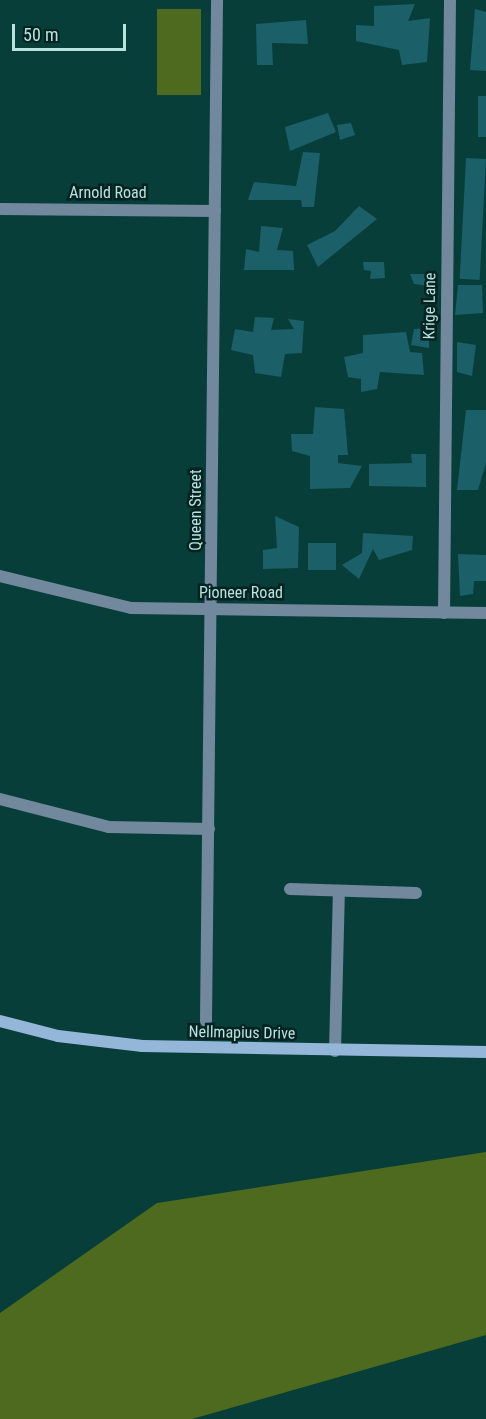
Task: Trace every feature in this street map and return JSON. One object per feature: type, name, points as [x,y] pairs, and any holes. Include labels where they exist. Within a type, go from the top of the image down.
[{"type":"main road","name":"Nellmapius Drive","points":[[0,1021],[123,1045],[335,1051],[486,1052]]},
{"type":"street","name":"Queen Street","points":[[206,1021],[217,0]]},
{"type":"street","name":"Krige Lane","points":[[444,613],[450,0]]},
{"type":"street","name":"Arnold Road","points":[[0,209],[215,211]]},
{"type":"street","name":"Pioneer Road","points":[[0,576],[114,606],[486,613]]},
{"type":"street","points":[[0,799],[109,827],[209,828]]},
{"type":"street","points":[[290,889],[416,893]]},
{"type":"street","points":[[335,1051],[339,891]]},
{"type":"green space","points":[[157,9],[201,9],[201,95],[157,95]]},
{"type":"green space","points":[[486,1152],[486,1335],[192,1419],[0,1419],[0,1313],[157,1203]]},
{"type":"building","points":[[415,4],[408,21],[430,18],[427,62],[402,65],[399,50],[356,41],[356,25],[374,26],[374,6]]},
{"type":"building","points":[[475,9],[486,12],[486,71],[470,70]]},
{"type":"building","points":[[306,20],[308,44],[272,43],[273,65],[257,65],[256,24]]},
{"type":"building","points":[[478,96],[486,96],[486,137],[478,137]]},
{"type":"building","points":[[328,113],[336,132],[290,151],[285,127]]},
{"type":"building","points":[[351,123],[355,135],[340,140],[337,125]]},
{"type":"building","points":[[303,152],[320,153],[314,207],[302,207],[301,200],[248,200],[254,182],[296,186]]},
{"type":"building","points":[[466,158],[486,159],[480,280],[460,279]]},
{"type":"building","points":[[359,206],[377,219],[318,267],[307,245],[335,231]]},
{"type":"building","points":[[261,226],[283,228],[277,250],[293,251],[294,270],[244,270],[246,249],[259,252]]},
{"type":"building","points":[[363,262],[384,262],[385,278],[370,279],[371,271],[364,270]]},
{"type":"building","points":[[410,274],[432,274],[430,286],[414,284]]},
{"type":"building","points":[[458,285],[482,285],[483,313],[455,315]]},
{"type":"building","points":[[255,317],[274,318],[271,330],[294,329],[288,319],[304,321],[302,353],[285,354],[281,377],[255,373],[253,355],[231,350],[235,329],[253,332]]},
{"type":"building","points":[[429,328],[429,348],[411,345],[414,329]]},
{"type":"building","points":[[406,332],[410,352],[422,353],[424,375],[380,372],[377,389],[361,392],[361,379],[348,377],[344,357],[363,353],[363,335]]},
{"type":"building","points":[[457,342],[476,345],[472,376],[457,372]]},
{"type":"building","points":[[315,407],[344,409],[348,455],[338,455],[338,463],[362,466],[350,488],[310,489],[310,456],[292,451],[291,434],[313,434]]},
{"type":"building","points":[[466,410],[486,410],[486,463],[478,490],[457,490]]},
{"type":"building","points":[[411,454],[426,454],[426,487],[369,486],[369,464],[412,463]]},
{"type":"building","points":[[275,516],[299,527],[298,568],[263,569],[263,550],[277,548]]},
{"type":"building","points":[[363,533],[413,536],[412,550],[379,560],[373,549],[359,579],[342,565],[362,553]]},
{"type":"building","points":[[308,543],[336,543],[336,570],[308,570]]},
{"type":"building","points":[[458,554],[486,555],[486,581],[474,581],[473,594],[460,596]]}]
